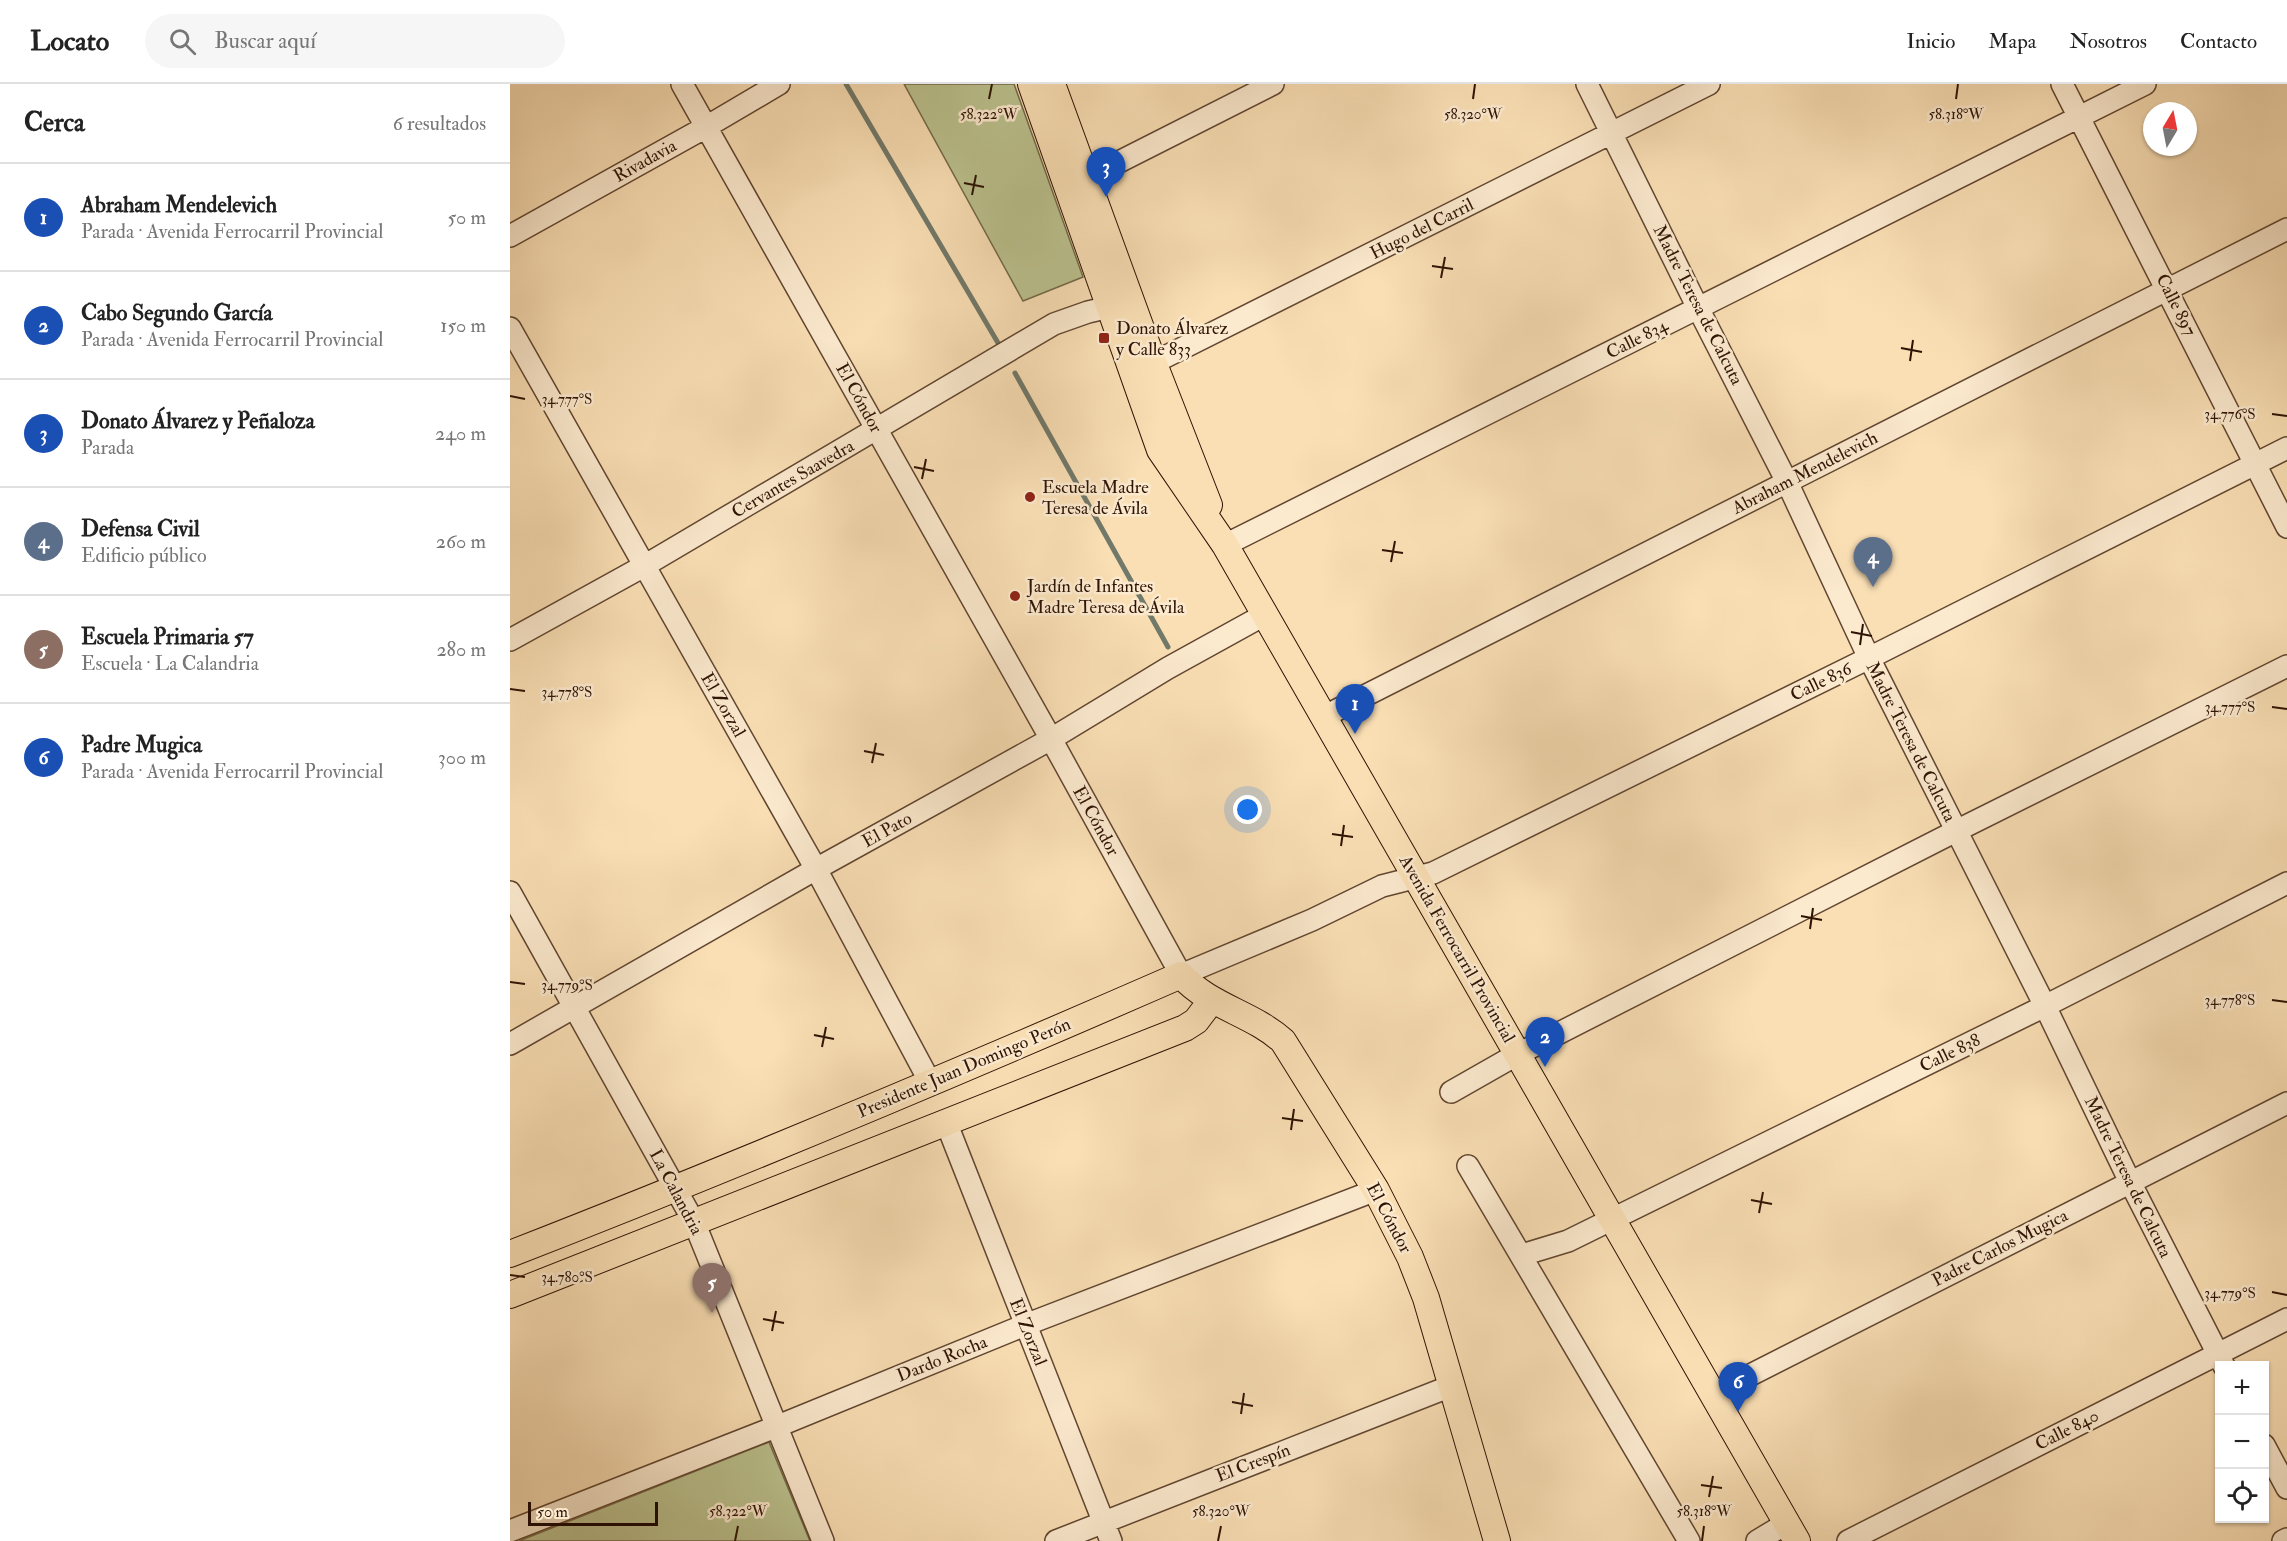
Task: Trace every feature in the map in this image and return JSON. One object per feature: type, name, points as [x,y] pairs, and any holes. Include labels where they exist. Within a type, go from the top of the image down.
[{"type":"main road","points":[[1031,84],[1077,180],[1143,368]]},
{"type":"main road","points":[[1052,84],[1110,307],[1143,368]]},
{"type":"main road","name":"Avenida Ferrocarril Provincial","points":[[1143,368],[1225,545],[1264,615],[1792,1532]]},
{"type":"main road","name":"El Cóndor","points":[[1181,975],[1192,987],[1212,1000],[1272,1031],[1283,1041],[1376,1190],[1410,1257],[1426,1298],[1497,1541]]},
{"type":"main road","name":"Presidente Juan Domingo Perón","points":[[510,1254],[675,1190],[931,1084],[1181,975]]},
{"type":"main road","points":[[510,1295],[1185,1028],[1196,1021],[1212,1000]]},
{"type":"street","name":"El Cóndor","points":[[682,84],[1051,739],[1181,975]]},
{"type":"street","name":"Rivadavia","points":[[510,236],[779,84]]},
{"type":"street","points":[[1077,180],[1273,84]]},
{"type":"street","name":"Madre Teresa de Calcuta","points":[[1587,84],[1787,482],[1869,658],[2221,1360]]},
{"type":"street","name":"Hugo del Carril","points":[[1143,368],[1710,84]]},
{"type":"street","name":"Calle 897","points":[[2062,84],[2287,527]]},
{"type":"street","name":"Calle 834","points":[[1225,545],[2145,84]]},
{"type":"street","name":"Abraham Mendelevich","points":[[1323,717],[2287,229]]},
{"type":"street","name":"Cervantes Saavedra","points":[[510,640],[644,566],[1054,324],[1110,307]]},
{"type":"street","name":"El Zorzal","points":[[510,328],[816,869],[931,1084]]},
{"type":"street","name":"Calle 836","points":[[1416,878],[1433,873],[1869,658],[2287,448]]},
{"type":"street","name":"El Pato","points":[[510,1044],[816,869],[1051,739],[1168,668],[1264,615]]},
{"type":"street","points":[[1451,1092],[1516,1055],[2287,666]]},
{"type":"street","name":"Presidente Juan Domingo Perón","points":[[1181,975],[1312,920],[1382,886],[1416,878]]},
{"type":"street","name":"Calle 838","points":[[1522,1255],[1568,1242],[2045,1006],[2287,883]]},
{"type":"street","name":"La Calandria","points":[[510,892],[694,1222],[823,1541]]},
{"type":"street","name":"Padre Carlos Mugica","points":[[1713,1394],[2287,1103]]},
{"type":"street","name":"El Zorzal","points":[[946,1122],[1108,1532]]},
{"type":"street","points":[[1468,1166],[1689,1541]]},
{"type":"street","name":"Dardo Rocha","points":[[510,1532],[1025,1325],[1376,1190]]},
{"type":"street","name":"Calle 840","points":[[1848,1541],[2221,1360],[2287,1319]]},
{"type":"street","name":"El Crespín","points":[[1056,1541],[1108,1532],[1451,1386]]},
{"type":"street","points":[[2269,1452],[2287,1488]]},
{"type":"street","points":[[1757,1541],[1792,1532]]},
{"type":"green space","points":[[904,84],[1014,84],[1083,277],[1023,301]]},
{"type":"green space","points":[[769,1442],[810,1541],[519,1541]]},
{"type":"waterway","points":[[846,84],[1001,348]]},
{"type":"waterway","points":[[1015,373],[1168,647]]},
{"type":"place","name":"Donato Álvarez y Peñaloza","points":[[1106,197]]},
{"type":"place","name":"Donato Álvarez y Calle 833","points":[[1104,338]]},
{"type":"place","name":"Escuela Madre Teresa de Ávila","points":[[1030,497]]},
{"type":"place","name":"Defensa Civil","points":[[1873,587]]},
{"type":"place","name":"Jardín de Infantes Madre Teresa de Ávila","points":[[1015,596]]},
{"type":"place","name":"Abraham Mendelevich","points":[[1355,734]]},
{"type":"place","name":"Cabo Segundo García","points":[[1545,1067]]},
{"type":"place","name":"Escuela Primaria 57","points":[[712,1313]]},
{"type":"place","name":"Padre Mugica","points":[[1738,1412]]}]
